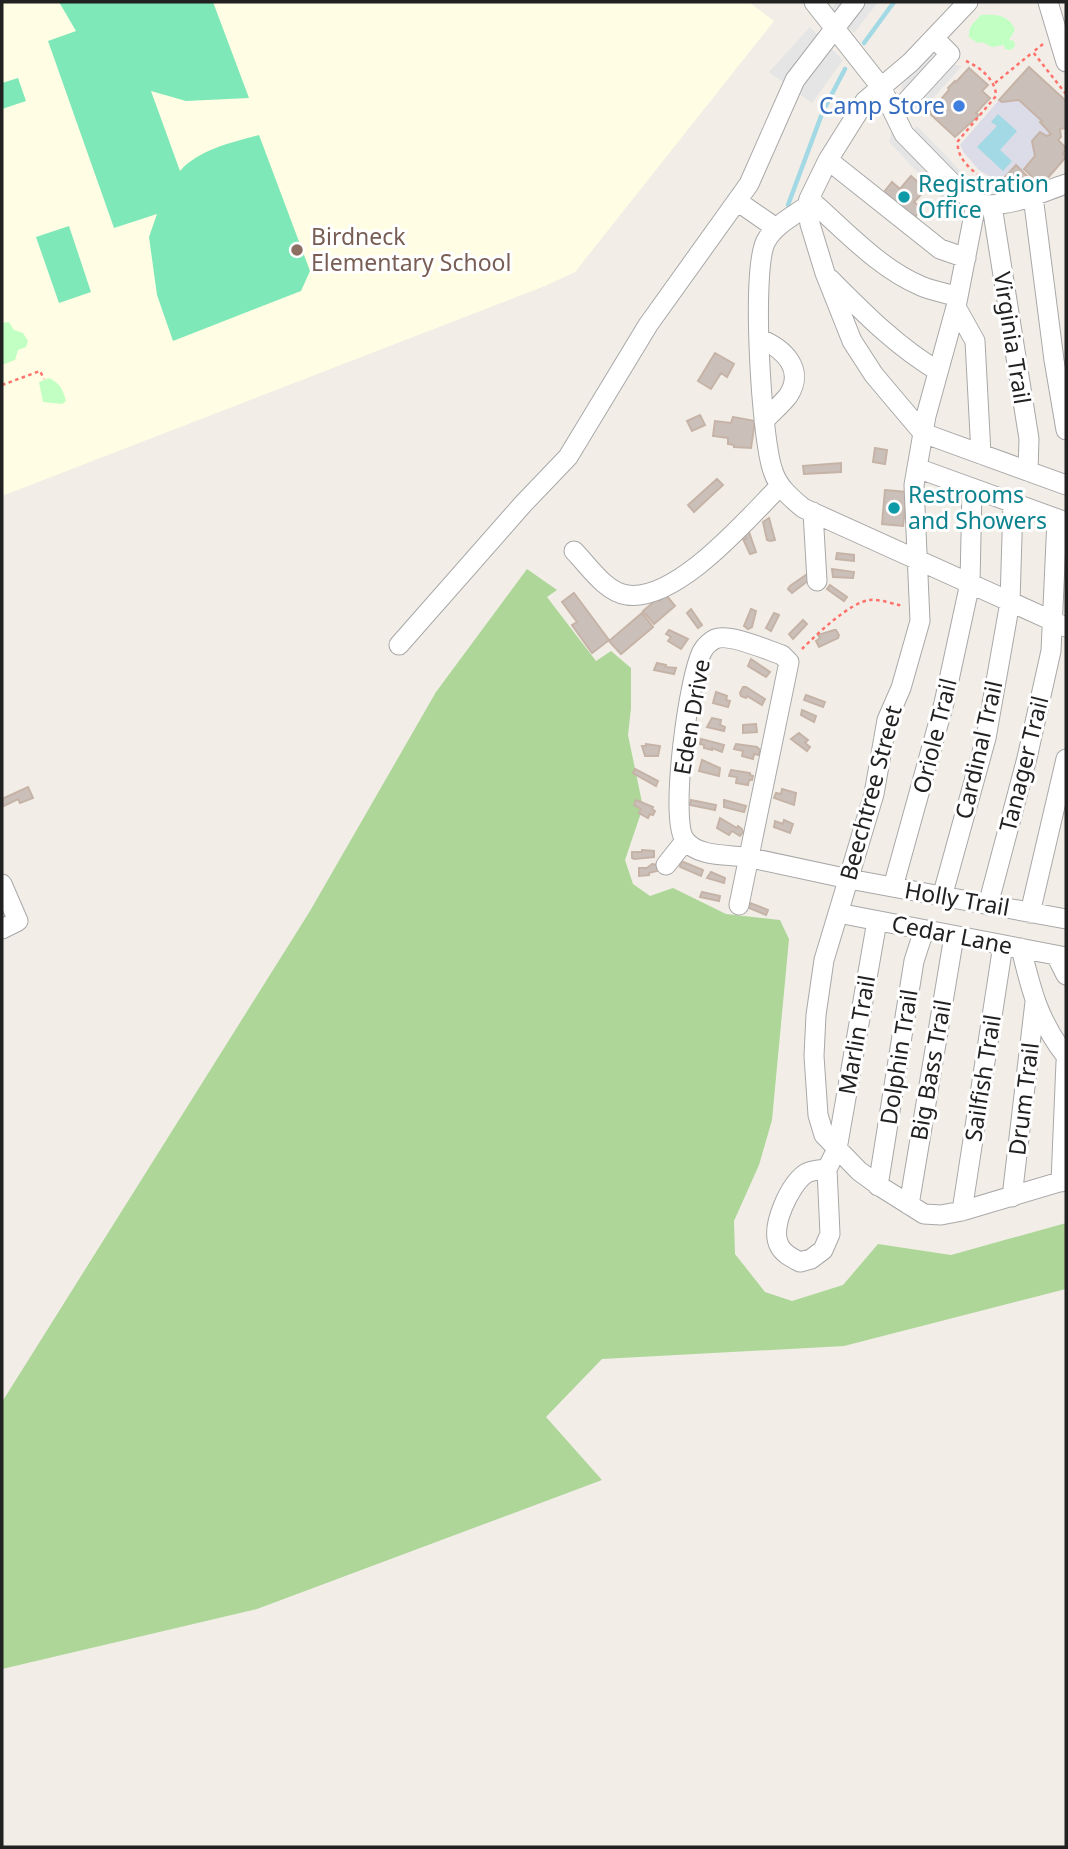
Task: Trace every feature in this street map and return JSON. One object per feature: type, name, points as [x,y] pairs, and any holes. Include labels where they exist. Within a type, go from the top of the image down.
[{"type":"street","points":[[814,2],[881,87],[904,134],[955,186],[984,205],[1027,197],[1066,184]]},
{"type":"street","points":[[399,645],[568,457],[648,325],[756,172],[795,80],[855,2]]},
{"type":"street","points":[[968,2],[901,72],[865,101],[828,160],[808,203],[776,228],[765,243],[759,278],[767,448],[780,486],[803,508],[1059,624]]},
{"type":"street","points":[[1048,2],[1066,62]]},
{"type":"street","points":[[895,114],[950,54],[934,38]]},
{"type":"street","points":[[828,160],[940,249],[965,258]]},
{"type":"street","points":[[1027,197],[1066,430]]},
{"type":"street","points":[[737,201],[776,228]]},
{"type":"street","points":[[808,203],[825,273],[852,341],[874,375],[923,433],[1066,485]]},
{"type":"street","points":[[808,203],[902,276],[957,302],[975,341],[981,454]]},
{"type":"street","name":"Beechtree Street","points":[[984,205],[965,258],[957,302],[923,433],[914,485],[920,621],[901,688],[887,720],[874,794],[824,960],[816,1015],[814,1056],[818,1115],[824,1135],[859,1171],[924,1214],[941,1215],[1064,1181]]},
{"type":"street","name":"Virginia Trail","points":[[984,205],[1029,439],[1028,471]]},
{"type":"street","points":[[825,273],[875,323],[938,372]]},
{"type":"street","points":[[760,339],[778,346],[787,356],[794,379],[789,394],[764,421]]},
{"type":"street","points":[[917,468],[1062,520]]},
{"type":"street","points":[[574,551],[609,588],[627,595],[649,592],[675,583],[711,555],[780,486]]},
{"type":"street","name":"Oriole Trail","points":[[893,887],[944,703],[970,583],[972,488]]},
{"type":"street","name":"Cardinal Trail","points":[[942,897],[986,738],[1010,601],[1013,503]]},
{"type":"street","points":[[813,512],[817,581]]},
{"type":"street","name":"Tanager Trail","points":[[988,905],[1059,624],[1062,520]]},
{"type":"street","name":"Eden Drive","points":[[685,841],[680,831],[678,814],[681,764],[694,685],[704,648],[725,637],[782,655],[789,662]]},
{"type":"street","points":[[739,905],[751,858],[789,662]]},
{"type":"street","points":[[1030,913],[1066,759]]},
{"type":"street","points":[[666,864],[685,841],[697,849],[849,879]]},
{"type":"street","name":"Holly Trail","points":[[849,879],[1066,918]]},
{"type":"street","points":[[2,884],[18,921],[2,929]]},
{"type":"street","name":"Cedar Lane","points":[[838,913],[1061,956]]},
{"type":"street","name":"Marlin Trail","points":[[827,1169],[837,1149],[877,921]]},
{"type":"street","name":"Dolphin Trail","points":[[878,1185],[914,961],[924,930]]},
{"type":"street","name":"Big Bass Trail","points":[[909,1205],[954,936]]},
{"type":"street","points":[[1012,947],[1051,1037],[1066,1056]]},
{"type":"street","name":"Sailfish Trail","points":[[962,1210],[1012,947]]},
{"type":"street","points":[[1061,956],[1066,975]]},
{"type":"street","name":"Drum Trail","points":[[1012,1197],[1035,1002]]},
{"type":"street","points":[[1064,1181],[1066,1062]]},
{"type":"path","points":[[995,84],[1033,52]]},
{"type":"path","points":[[950,54],[978,67],[995,84],[996,96],[958,141],[962,159],[975,172],[1002,188],[1013,188],[1027,197]]},
{"type":"path","points":[[2,385],[40,371],[44,379]]},
{"type":"path","points":[[789,662],[818,634],[849,610],[872,599],[884,602]]},
{"type":"shaded area","name":"Birdneck Elementary School","points":[[2,2],[749,2],[774,21],[575,272],[545,286],[2,496]]},
{"type":"shaded area","points":[[837,2],[878,2],[854,33],[830,10]]},
{"type":"shaded area","points":[[810,27],[843,60],[812,103],[769,72]]},
{"type":"shaded area","points":[[937,46],[944,63],[962,66],[918,115],[907,114],[901,86]]},
{"type":"shaded area","points":[[999,100],[1019,100],[1042,121],[1051,134],[1047,136],[1040,133],[1032,141],[1035,155],[1023,168],[1025,171],[1016,166],[1009,180],[1005,182],[999,182],[979,170],[960,145]]},
{"type":"shaded area","points":[[917,126],[971,182],[965,187],[911,132]]},
{"type":"shaded area","points":[[892,131],[958,203],[955,217],[946,202],[889,142]]},
{"type":"green space","points":[[59,2],[213,2],[249,98],[186,101],[151,91],[180,171],[206,152],[259,135],[310,271],[301,291],[173,341],[157,295],[149,237],[157,214],[114,228],[48,41],[76,31]]},
{"type":"green space","points":[[981,15],[996,15],[1009,21],[1015,30],[1009,40],[1014,41],[1015,46],[1011,50],[1005,49],[1004,45],[992,47],[978,43],[969,37],[971,27]]},
{"type":"green space","points":[[18,78],[26,101],[2,109],[2,83]]},
{"type":"green space","points":[[69,226],[91,292],[59,303],[36,237]]},
{"type":"green space","points":[[9,322],[14,330],[23,333],[28,341],[26,347],[18,350],[15,360],[2,365],[2,323]]},
{"type":"green space","points":[[49,378],[62,390],[66,401],[62,404],[43,402],[39,382]]},
{"type":"green space","points":[[527,569],[557,590],[547,597],[596,661],[611,651],[631,668],[628,735],[643,807],[625,860],[633,884],[650,896],[673,888],[726,914],[780,920],[789,939],[772,1120],[759,1165],[734,1221],[735,1254],[765,1292],[792,1301],[843,1285],[878,1244],[951,1255],[1066,1223],[1066,1289],[844,1346],[602,1359],[546,1417],[602,1480],[257,1609],[2,1669],[2,1402],[310,911],[436,692]]},
{"type":"water","points":[[998,114],[1017,131],[1000,150],[1012,161],[1003,171],[977,147],[997,126],[991,122]]},
{"type":"building","points":[[1029,67],[1066,101],[1066,128],[1060,129],[1061,137],[1058,140],[1066,148],[1063,154],[1066,157],[1046,180],[1037,182],[1024,169],[1035,156],[1032,141],[1040,132],[1047,136],[1051,134],[1040,122],[1042,121],[1019,100],[999,100]]},
{"type":"building","name":"Camp Store","points":[[969,68],[988,85],[982,91],[990,98],[976,113],[979,115],[955,137],[929,113],[948,88]]},
{"type":"building","points":[[1016,165],[1028,177],[1017,188],[1005,177]]},
{"type":"building","name":"Registration Office","points":[[911,176],[926,189],[914,202],[922,209],[914,218],[884,192],[892,182],[900,189]]},
{"type":"building","points":[[715,353],[734,364],[727,377],[721,373],[711,389],[698,381]]},
{"type":"building","points":[[700,415],[705,425],[692,431],[687,421]]},
{"type":"building","points":[[733,417],[755,421],[751,448],[734,447],[728,444],[728,438],[713,436],[715,421],[731,423]]},
{"type":"building","points":[[875,448],[887,450],[885,464],[873,462]]},
{"type":"building","points":[[841,463],[841,472],[804,474],[803,466]]},
{"type":"building","points":[[717,479],[723,485],[694,512],[688,505]]},
{"type":"building","name":"Restrooms and Showers","points":[[885,490],[907,492],[903,526],[882,524]]},
{"type":"building","points":[[769,518],[775,540],[770,541],[767,540],[763,522]]},
{"type":"building","points":[[749,532],[756,552],[750,554],[743,539],[746,539],[744,534]]},
{"type":"building","points":[[837,553],[854,555],[854,561],[836,559]]},
{"type":"building","points":[[832,569],[854,572],[853,578],[833,577]]},
{"type":"building","points":[[806,575],[809,580],[792,593],[788,589],[790,586]]},
{"type":"building","points":[[830,585],[847,597],[844,601],[827,589]]},
{"type":"building","points":[[574,593],[609,640],[592,653],[572,625],[577,622],[562,602]]},
{"type":"building","points":[[666,595],[675,606],[654,624],[643,611]]},
{"type":"building","points":[[691,609],[702,625],[698,628],[687,613]]},
{"type":"building","points":[[751,609],[756,611],[752,627],[748,629],[744,626]]},
{"type":"building","points":[[642,613],[653,627],[621,654],[609,641]]},
{"type":"building","points":[[774,613],[779,615],[771,631],[766,628]]},
{"type":"building","points":[[803,620],[807,624],[793,639],[789,634]]},
{"type":"building","points":[[669,630],[688,639],[681,649],[668,641],[671,637],[666,634]]},
{"type":"building","points":[[834,630],[839,635],[838,638],[819,647],[816,641],[820,638],[818,635]]},
{"type":"building","points":[[751,659],[770,672],[766,677],[748,666]]},
{"type":"building","points":[[657,663],[676,668],[674,674],[654,670]]},
{"type":"building","points":[[743,687],[765,699],[762,705],[747,696],[741,696]]},
{"type":"building","points":[[716,692],[727,696],[726,700],[730,701],[728,707],[713,703]]},
{"type":"building","points":[[806,695],[825,702],[823,707],[804,700]]},
{"type":"building","points":[[802,710],[816,716],[814,722],[801,715]]},
{"type":"building","points":[[712,718],[721,720],[720,725],[725,727],[724,731],[707,727]]},
{"type":"building","points":[[756,724],[757,732],[743,733],[743,725]]},
{"type":"building","points":[[799,733],[808,740],[805,743],[810,747],[807,751],[791,739]]},
{"type":"building","points":[[701,739],[724,745],[722,752],[704,748],[704,745],[700,744]]},
{"type":"building","points":[[736,744],[757,747],[760,750],[759,755],[754,754],[753,759],[742,756],[743,751],[734,749]]},
{"type":"building","points":[[642,746],[660,746],[658,756],[645,756]]},
{"type":"building","points":[[702,760],[720,768],[719,776],[699,771]]},
{"type":"building","points":[[635,769],[658,781],[656,786],[633,773]]},
{"type":"building","points":[[731,770],[750,773],[752,780],[749,780],[748,785],[736,783],[737,777],[729,776]]},
{"type":"building","points":[[28,787],[33,798],[20,803],[18,799],[2,807],[2,799]]},
{"type":"building","points":[[782,789],[796,793],[794,805],[774,798],[776,793],[781,794]]},
{"type":"building","points":[[636,800],[653,807],[653,815],[650,814],[648,818],[639,813],[641,809],[634,805]]},
{"type":"building","points":[[691,800],[716,805],[715,810],[690,805]]},
{"type":"building","points":[[724,800],[746,806],[744,812],[724,807]]},
{"type":"building","points":[[720,818],[737,828],[738,826],[743,832],[740,836],[732,831],[729,835],[717,828]]},
{"type":"building","points":[[784,820],[793,824],[790,833],[774,827],[775,821],[783,824]]},
{"type":"building","points":[[654,851],[654,857],[632,858],[632,852]]},
{"type":"building","points":[[681,861],[703,870],[701,876],[680,867]]},
{"type":"building","points":[[652,864],[659,865],[660,870],[639,876],[639,868],[647,868]]},
{"type":"building","points":[[711,872],[725,878],[724,883],[707,878]]},
{"type":"building","points":[[702,892],[720,896],[719,901],[700,897]]},
{"type":"building","points":[[750,903],[768,910],[766,915],[749,908]]},
{"type":"waterway","points":[[864,43],[894,2]]},
{"type":"waterway","points":[[788,205],[823,111],[845,69]]},
{"type":"place","name":"Camp Store","points":[[959,106]]},
{"type":"place","name":"Registration Office","points":[[904,197]]},
{"type":"place","name":"Birdneck Elementary School","points":[[297,250]]},
{"type":"place","name":"Restrooms and Showers","points":[[894,508]]}]
